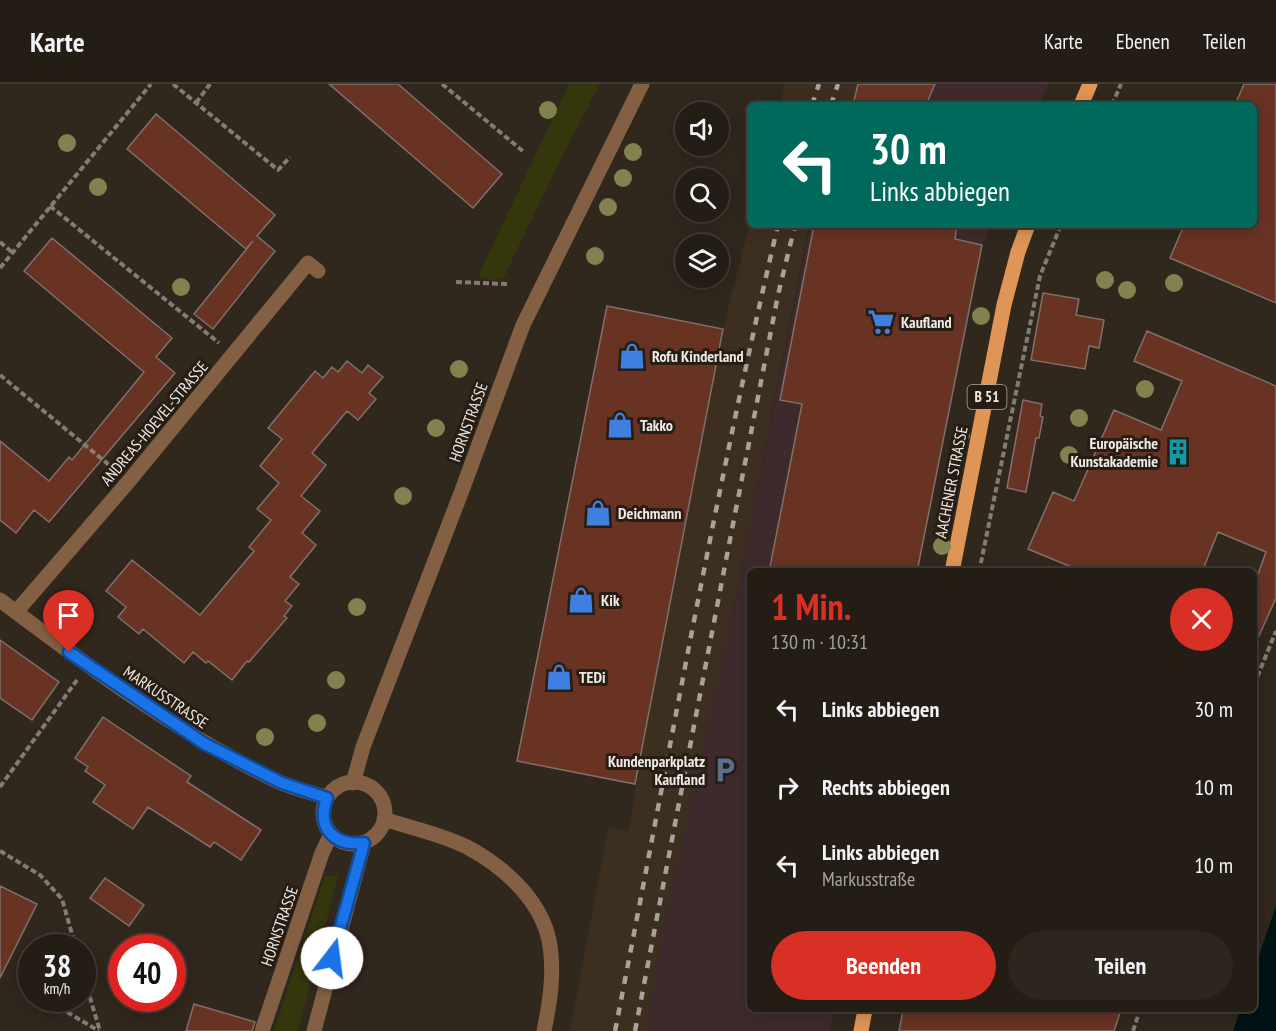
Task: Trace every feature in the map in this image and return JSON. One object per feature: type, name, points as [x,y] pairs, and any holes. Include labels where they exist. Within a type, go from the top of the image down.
[{"type":"main road","points":[[1082,102],[1090,84]]},
{"type":"main road","name":"AACHENER STRASSE","points":[[953,568],[1004,305],[1027,228]]},
{"type":"main road","points":[[861,1031],[866,1012]]},
{"type":"street","name":"HORNSTRASSE","points":[[353,783],[363,747],[523,325],[642,84]]},
{"type":"street","name":"ANDREAS-HOEVEL-STRASSE","points":[[16,612],[129,481],[308,263],[318,271]]},
{"type":"street","name":"MARKUSSTRASSE","points":[[0,600],[87,666],[205,744],[282,783],[327,798]]},
{"type":"street","points":[[353,783],[362,784],[378,793],[382,801],[384,819],[377,834],[364,843],[352,844],[341,841],[331,834],[323,817],[327,798],[334,790],[343,784],[353,783]]},
{"type":"street","points":[[384,819],[466,847],[512,878],[536,909],[549,940],[551,985],[544,1031]]},
{"type":"street","name":"HORNSTRASSE","points":[[262,1031],[322,853],[331,834]]},
{"type":"street","points":[[314,1031],[364,843]]},
{"type":"path","points":[[0,268],[151,84]]},
{"type":"path","points":[[173,84],[278,170],[290,156]]},
{"type":"path","points":[[196,103],[210,84]]},
{"type":"path","points":[[442,84],[524,152]]},
{"type":"path","points":[[1113,102],[1121,84]]},
{"type":"path","points":[[50,206],[234,355]]},
{"type":"path","points":[[981,568],[1040,276],[1060,228]]},
{"type":"path","points":[[0,242],[13,253]]},
{"type":"path","points":[[456,282],[507,284]]},
{"type":"path","points":[[0,375],[129,481]]},
{"type":"path","points":[[1257,678],[1276,631]]},
{"type":"path","points":[[0,787],[87,666]]},
{"type":"path","points":[[0,851],[40,875],[62,899],[72,934]]},
{"type":"path","points":[[67,1012],[100,1031]]},
{"type":"path","points":[[94,1012],[100,1031]]},
{"type":"path","points":[[1133,1031],[1139,1012]]},
{"type":"shaded area","points":[[785,84],[859,84],[853,102],[781,102]]},
{"type":"shaded area","points":[[859,84],[1048,84],[1040,102],[853,102]]},
{"type":"shaded area","points":[[748,228],[808,228],[736,597],[661,939],[647,1031],[570,1031],[608,828],[628,831],[635,797],[635,784],[723,329]]},
{"type":"shaded area","name":"Kaufland","points":[[809,228],[990,228],[982,245],[918,568],[747,568],[747,1012],[834,1012],[830,1031],[647,1031],[661,939],[736,597]]},
{"type":"shaded area","points":[[1276,906],[1276,1031],[1233,1031],[1239,1012],[1257,1012],[1257,961]]},
{"type":"green space","points":[[569,84],[600,84],[503,279],[492,280],[478,276]]},
{"type":"green space","points":[[325,876],[338,876],[298,1031],[274,1031]]},
{"type":"building","points":[[329,84],[398,84],[502,174],[473,208]]},
{"type":"building","points":[[858,84],[935,84],[927,102],[854,102]]},
{"type":"building","points":[[1244,84],[1276,84],[1276,303],[1170,258],[1183,228],[1257,228],[1257,102],[1236,102]]},
{"type":"building","points":[[156,114],[275,215],[257,236],[275,251],[213,329],[194,314],[253,241],[246,249],[127,149]]},
{"type":"building","name":"Kaufland","points":[[813,228],[957,228],[955,239],[982,245],[918,568],[770,568],[802,404],[780,400]]},
{"type":"building","points":[[52,238],[172,338],[156,357],[175,373],[49,522],[34,510],[16,533],[0,520],[0,441],[49,481],[69,457],[72,460],[144,372],[24,271]]},
{"type":"building","points":[[1043,293],[1079,299],[1076,315],[1104,320],[1099,348],[1089,346],[1085,369],[1031,360]]},
{"type":"building","points":[[607,306],[723,329],[635,784],[517,761]]},
{"type":"building","name":"Europäische Kunstakademie","points":[[1147,331],[1276,386],[1276,598],[1257,640],[1257,577],[1266,552],[1218,532],[1204,568],[1068,568],[1069,566],[1028,549],[1053,492],[1074,501],[1114,410],[1161,430],[1182,381],[1134,361]]},
{"type":"building","points":[[347,361],[362,373],[368,365],[383,377],[369,393],[376,399],[358,420],[347,411],[312,453],[326,465],[301,496],[320,511],[302,533],[316,545],[290,577],[299,584],[285,601],[292,606],[284,616],[287,618],[249,662],[247,661],[232,680],[193,652],[184,663],[143,629],[139,634],[118,617],[126,607],[106,591],[132,560],[200,615],[254,551],[249,547],[271,520],[257,509],[279,483],[260,466],[282,439],[268,428],[315,371],[323,378],[332,367],[338,372]]},
{"type":"building","points":[[1023,400],[1042,404],[1040,416],[1043,417],[1039,438],[1036,438],[1026,492],[1007,488]]},
{"type":"building","points":[[0,640],[59,682],[32,720],[0,698]]},
{"type":"building","points":[[103,717],[191,776],[187,782],[261,830],[241,860],[214,842],[210,847],[148,807],[133,829],[93,802],[105,785],[85,771],[88,767],[75,758]]},
{"type":"building","points":[[105,878],[144,905],[129,926],[90,898]]},
{"type":"building","points":[[0,886],[37,904],[22,934],[18,934],[18,942],[0,978]]},
{"type":"building","points":[[194,1004],[255,1022],[252,1031],[186,1031]]},
{"type":"building","points":[[903,1012],[1120,1012],[1114,1031],[899,1031]]},
{"type":"railway","points":[[813,102],[819,84]]},
{"type":"railway","points":[[832,102],[838,84]]},
{"type":"railway","points":[[615,1031],[733,426],[777,228]]},
{"type":"railway","points":[[635,1031],[778,295],[794,228]]},
{"type":"place","name":"Kaufland","points":[[881,322]]},
{"type":"place","name":"Rofu Kinderland","points":[[632,356]]},
{"type":"place","name":"Takko","points":[[620,425]]},
{"type":"place","name":"Europäische Kunstakademie","points":[[1178,452]]},
{"type":"place","name":"Deichmann","points":[[598,513]]},
{"type":"place","name":"Kik","points":[[581,600]]},
{"type":"place","name":"TEDi","points":[[559,677]]},
{"type":"place","name":"Kundenparkplatz Kaufland","points":[[725,770]]},
{"type":"route","points":[[69,652],[205,744],[282,783],[327,798],[323,817],[331,834],[341,841],[352,844],[364,843],[332,958]]}]
